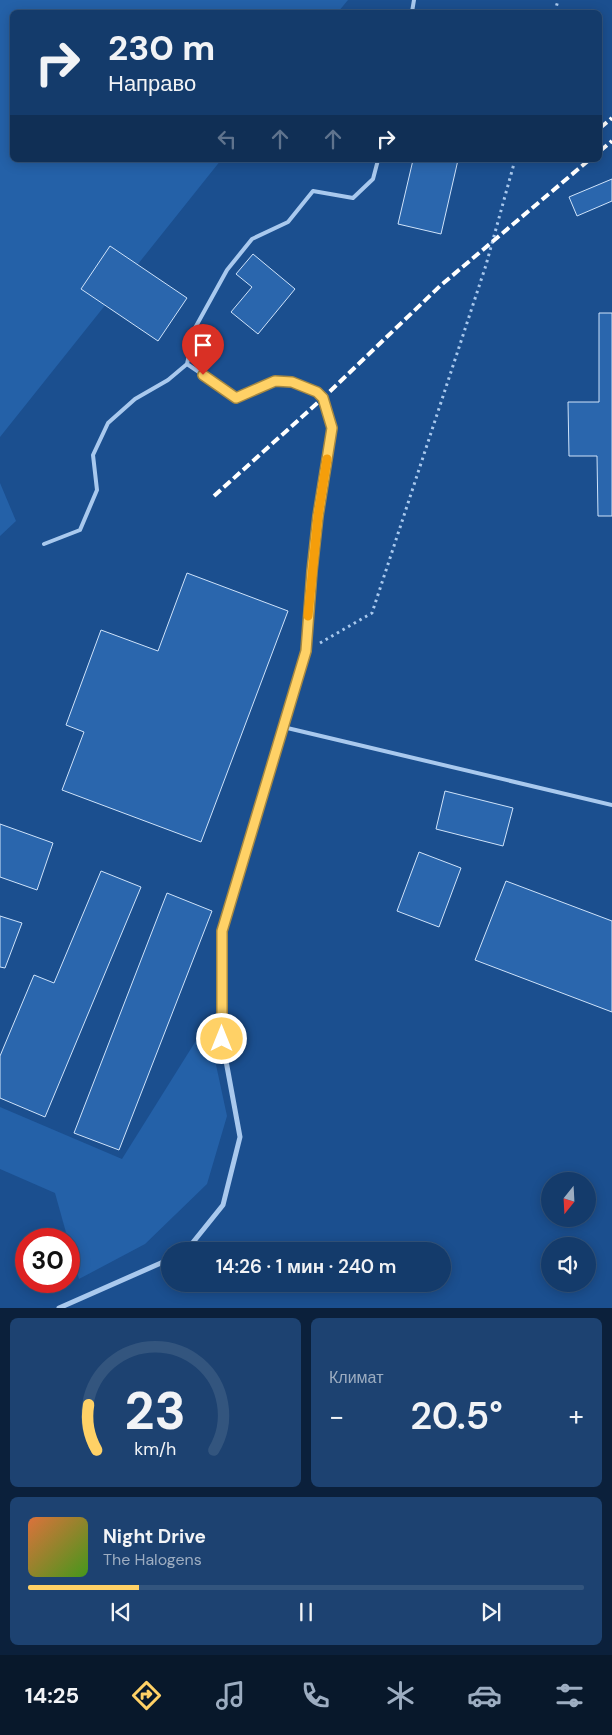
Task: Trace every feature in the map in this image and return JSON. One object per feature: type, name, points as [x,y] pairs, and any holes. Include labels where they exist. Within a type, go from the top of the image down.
[{"type":"street","points":[[193,1242],[223,1205],[240,1137],[222,1039],[222,931],[306,651]]},
{"type":"street","points":[[59,1308],[161,1263]]},
{"type":"lane","points":[[44,544],[80,530],[97,490],[93,455],[108,423],[135,399],[168,380],[187,364],[195,328],[227,270],[252,238],[288,222],[312,191],[353,198],[373,178],[377,162]]},
{"type":"lane","points":[[187,364],[236,398],[275,381],[292,382],[317,392],[323,398],[332,428],[318,516],[306,651]]},
{"type":"lane","points":[[283,727],[612,805]]},
{"type":"path","points":[[306,651],[372,613],[486,265],[514,162]]},
{"type":"shaded area","points":[[0,0],[348,0],[340,10],[10,10],[10,162],[219,162],[0,437]]},
{"type":"shaded area","points":[[0,483],[16,521],[0,536]]},
{"type":"shaded area","points":[[207,1023],[227,1116],[207,1184],[145,1244],[80,1278],[80,1228],[65,1228],[55,1193],[0,1169],[0,1107],[122,1159]]},
{"type":"building","points":[[413,162],[458,162],[441,234],[398,224]]},
{"type":"building","points":[[612,179],[612,201],[577,216],[569,197]]},
{"type":"building","points":[[110,246],[187,298],[158,341],[81,289]]},
{"type":"building","points":[[253,254],[295,289],[258,334],[231,312],[252,287],[236,274]]},
{"type":"building","points":[[599,313],[612,313],[612,516],[598,516],[597,456],[569,456],[568,402],[599,402]]},
{"type":"building","points":[[187,573],[288,611],[201,842],[62,790],[84,732],[66,725],[101,630],[158,651]]},
{"type":"building","points":[[445,791],[513,808],[503,846],[436,829]]},
{"type":"building","points":[[0,824],[53,843],[37,890],[0,877]]},
{"type":"building","points":[[419,852],[461,868],[439,927],[397,911]]},
{"type":"building","points":[[101,871],[141,887],[45,1117],[0,1098],[0,1056],[34,975],[54,983]]},
{"type":"building","points":[[506,881],[612,921],[612,1012],[475,960]]},
{"type":"building","points":[[167,893],[212,911],[119,1150],[74,1133]]},
{"type":"building","points":[[0,916],[22,923],[5,968],[0,967]]},
{"type":"railway","points":[[602,126],[612,118]]},
{"type":"railway","points":[[602,149],[612,141]]},
{"type":"railway","points":[[214,496],[323,398],[440,286],[587,162]]},
{"type":"slow traffic","points":[[308,616],[318,516],[327,459]]},
{"type":"route","points":[[203,375],[236,398],[275,381],[292,382],[317,392],[323,398],[332,428],[318,516],[306,651],[222,931],[222,1039]]}]
